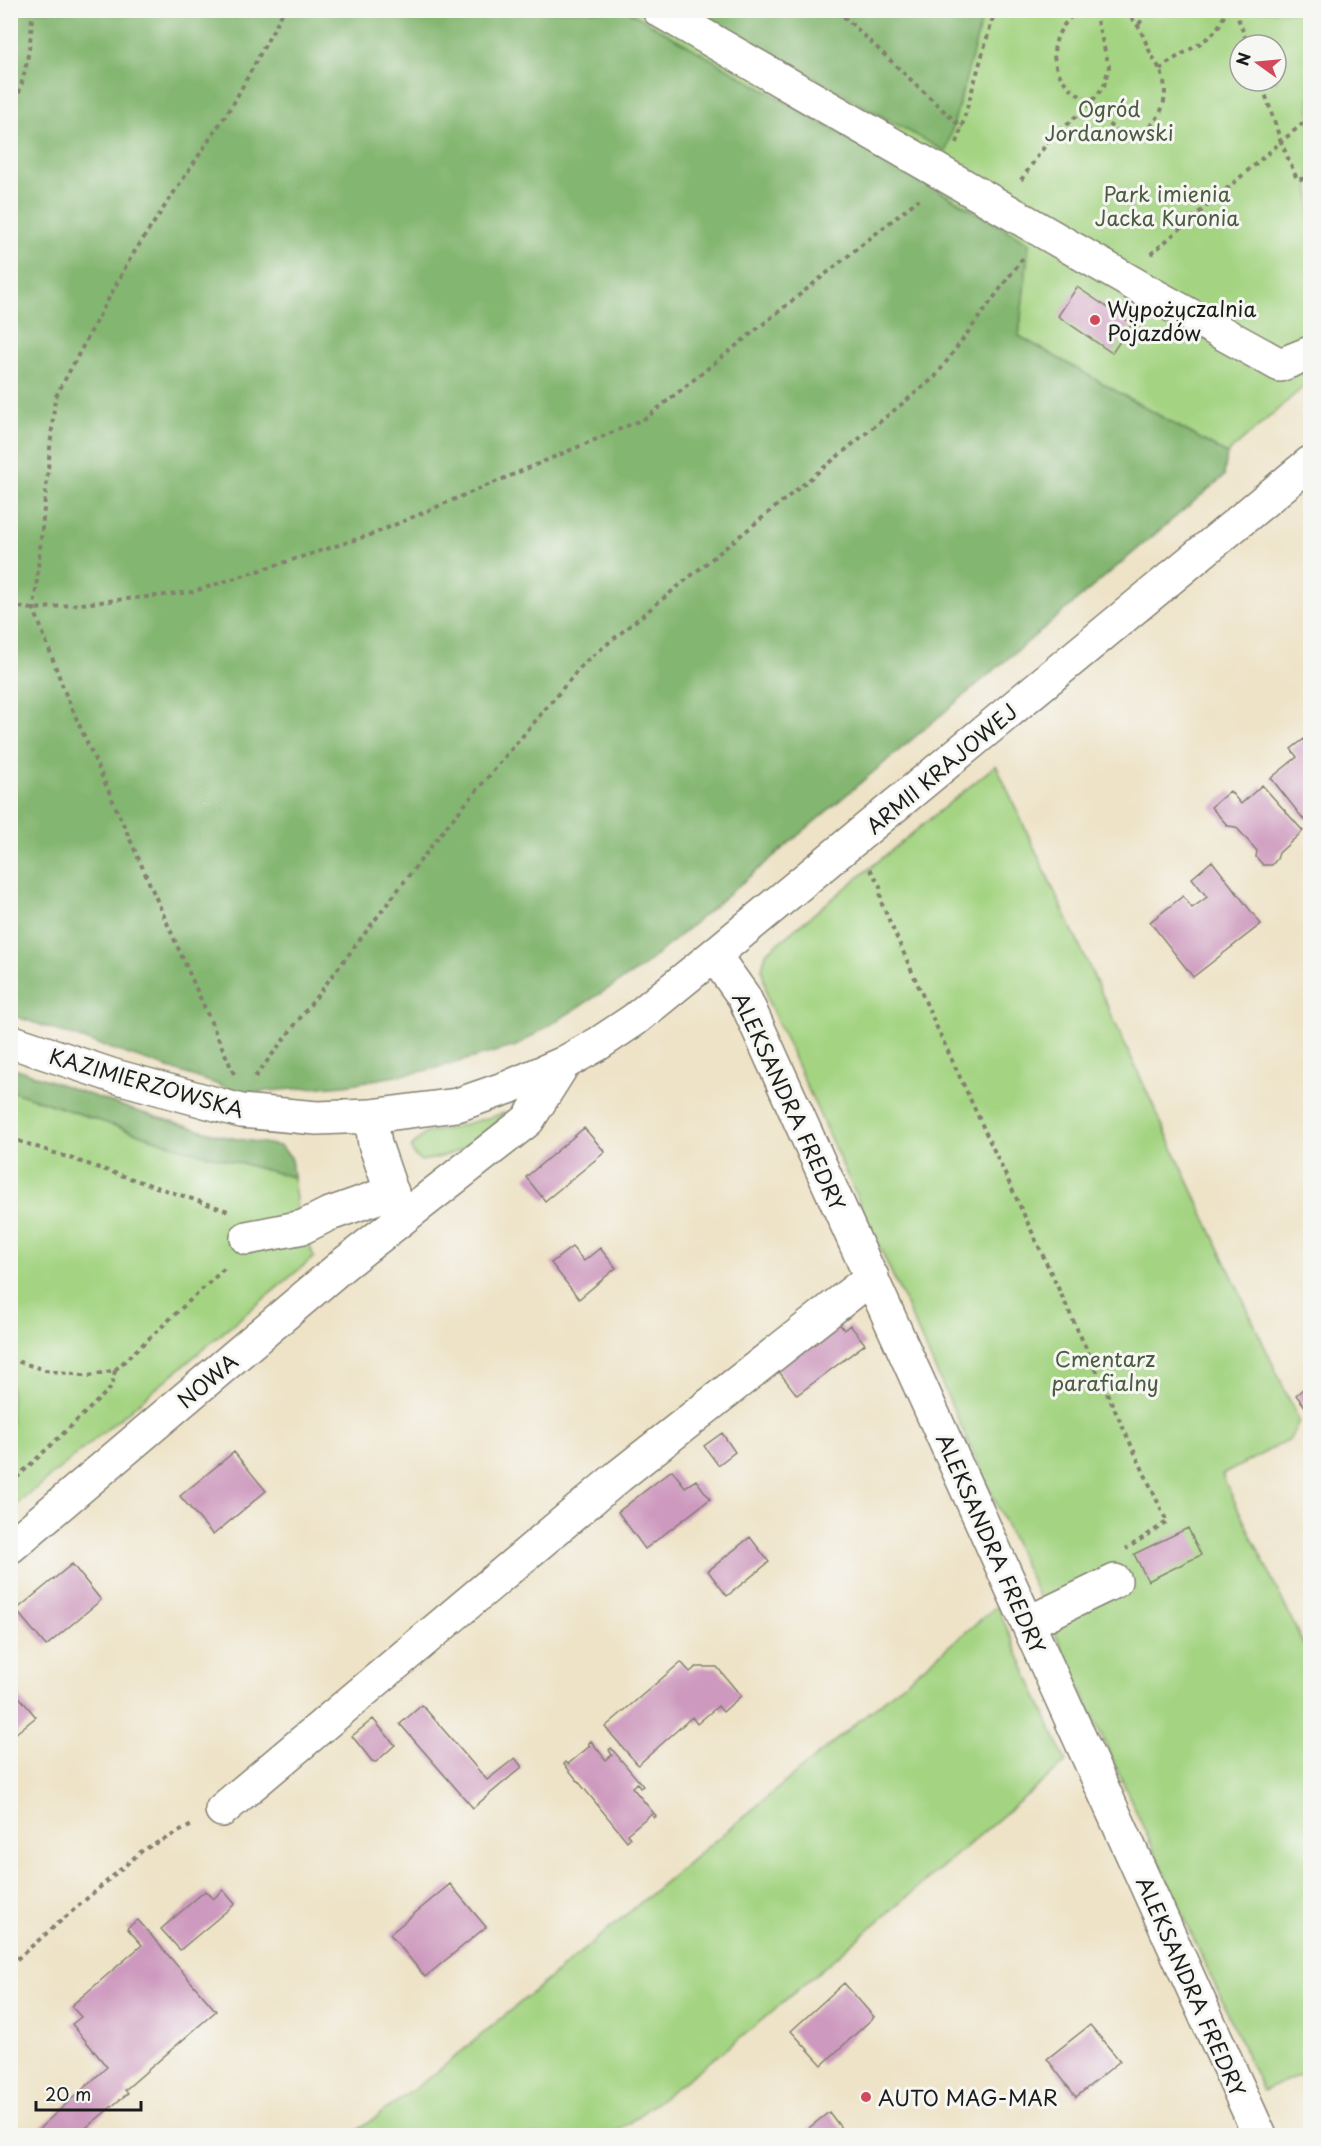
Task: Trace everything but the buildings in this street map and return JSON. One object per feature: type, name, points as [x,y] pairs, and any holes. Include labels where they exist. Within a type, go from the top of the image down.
[{"type":"street","points":[[659,10],[1124,276],[1148,292],[1281,365],[1311,353]]},
{"type":"street","name":"ARMII KRAJOWEJ","points":[[564,1063],[634,1020],[714,956],[1311,463]]},
{"type":"street","name":"ALEKSANDRA FREDRY","points":[[714,956],[744,997],[1260,2136]]},
{"type":"street","name":"KAZIMIERZOWSKA","points":[[10,1041],[111,1075],[241,1111],[317,1118],[371,1116],[458,1104],[509,1087],[564,1063]]},
{"type":"street","name":"NOWA","points":[[10,1547],[344,1264],[399,1204],[528,1120],[564,1063]]},
{"type":"street","points":[[247,1238],[303,1227],[327,1215],[399,1204],[375,1144],[371,1116]]},
{"type":"street","points":[[222,1810],[618,1476],[872,1277]]},
{"type":"street","points":[[1028,1623],[1115,1581]]},
{"type":"path","points":[[10,119],[21,92],[32,31],[32,10]]},
{"type":"path","points":[[238,1082],[66,695],[34,609],[55,398],[131,257],[233,104],[284,10]]},
{"type":"path","points":[[837,10],[962,128],[995,10]]},
{"type":"path","points":[[1079,10],[1066,22],[1056,38],[1053,59],[1059,75],[1070,88],[1090,103],[1111,127],[1125,133],[1144,130],[1155,122],[1163,108],[1165,90],[1160,70],[1139,24],[1120,10]]},
{"type":"path","points":[[1003,208],[1049,140],[1090,103],[1104,86],[1109,66],[1094,10]]},
{"type":"path","points":[[1139,24],[1149,10]]},
{"type":"path","points":[[1160,70],[1168,61],[1202,42],[1216,30],[1227,10]]},
{"type":"path","points":[[1235,10],[1244,33]]},
{"type":"path","points":[[1265,93],[1281,142],[1297,179],[1311,179]]},
{"type":"path","points":[[1124,276],[1311,117]]},
{"type":"path","points":[[10,606],[34,609],[192,592],[373,534],[646,418],[946,176]]},
{"type":"path","points":[[250,1083],[446,827],[584,663],[935,377],[1042,231]]},
{"type":"path","points":[[870,869],[880,886],[881,902],[938,1030],[1167,1522],[1122,1552],[1108,1566],[1115,1581]]},
{"type":"path","points":[[10,1138],[245,1216],[247,1238],[232,1262],[115,1370],[89,1376],[45,1370],[10,1359]]},
{"type":"path","points":[[10,1485],[112,1387],[115,1370]]},
{"type":"path","points":[[10,1965],[143,1850],[222,1810]]},
{"type":"green space","points":[[11,11],[628,11],[1029,243],[1019,336],[1227,454],[1224,476],[640,969],[516,1046],[429,1070],[345,1085],[243,1093],[11,1015]]},
{"type":"green space","name":"Park imienia Jacka Kuronia","points":[[628,11],[1310,11],[1310,381],[1227,454],[1019,336],[1029,243]]},
{"type":"green space","points":[[694,11],[984,11],[946,152]]},
{"type":"green space","name":"Cmentarz parafialny","points":[[996,765],[1299,1421],[1290,1439],[1222,1475],[1310,1658],[1310,2070],[1263,2091],[768,1001],[762,969],[766,953]]},
{"type":"green space","points":[[11,1067],[136,1111],[226,1137],[280,1146],[291,1157],[293,1177],[181,1148],[11,1091]]},
{"type":"green space","points":[[11,1091],[181,1148],[293,1177],[298,1215],[314,1257],[11,1509]]},
{"type":"green space","points":[[504,1113],[487,1132],[457,1151],[421,1161],[414,1155],[411,1148],[426,1133]]},
{"type":"green space","points":[[997,1606],[1066,1762],[737,2041],[613,2135],[351,2135],[432,2076]]},
{"type":"place","name":"Wypożyczalnia Pojazdów","points":[[1095,320]]},
{"type":"place","name":"AUTO MAG-MAR","points":[[866,2097]]},
{"type":"park label","name":"Ogród Jordanowski","points":[[1109,120]]}]
